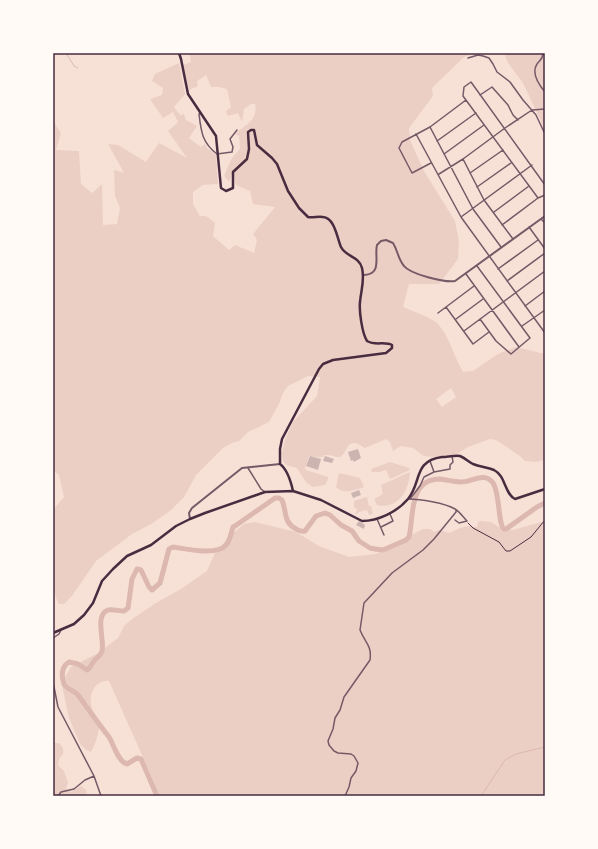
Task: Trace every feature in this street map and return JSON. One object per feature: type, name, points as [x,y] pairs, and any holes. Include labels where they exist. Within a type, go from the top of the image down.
[{"type":"main road","points":[[179,53],[188,94],[216,136],[220,186],[225,191],[233,188],[233,172],[247,159],[249,148],[248,132],[254,130],[257,145],[277,164],[288,191],[299,208],[308,217],[323,217],[330,221],[342,250],[359,261],[364,275],[360,307],[365,338],[370,343],[374,344],[390,344],[392,348],[390,351],[386,352],[333,360],[323,364],[319,368],[288,427],[280,449],[280,464],[287,472],[292,484],[292,491]]},
{"type":"main road","points":[[53,633],[74,624],[89,610],[102,581],[127,556],[151,545],[176,526],[190,519],[265,492],[292,491],[321,500],[362,521],[369,521],[389,513],[408,499],[424,464],[429,460],[452,456],[461,456],[472,464],[496,471],[505,483],[510,495],[515,499],[545,489]]},
{"type":"street","points":[[543,53],[541,60],[535,67],[535,72],[545,92]]},
{"type":"street","points":[[468,58],[478,55],[489,58],[496,72],[510,82],[532,110],[540,121],[545,134]]},
{"type":"street","points":[[538,198],[463,96],[464,87],[471,82],[545,184]]},
{"type":"street","points":[[480,95],[492,87],[508,106],[512,115],[518,120]]},
{"type":"street","points":[[431,163],[412,173],[399,148],[402,142],[430,127],[466,100]]},
{"type":"street","points":[[438,174],[451,168],[532,110],[545,109]]},
{"type":"street","points":[[201,112],[199,114],[201,130],[208,147],[217,154],[232,152],[233,148],[230,139],[237,130]]},
{"type":"street","points":[[437,141],[476,113]]},
{"type":"street","points":[[444,154],[484,125]]},
{"type":"street","points":[[430,127],[473,209],[501,248]]},
{"type":"street","points":[[416,134],[461,217],[545,333]]},
{"type":"street","points":[[470,173],[503,150]]},
{"type":"street","points":[[463,159],[484,200],[513,239]]},
{"type":"street","points":[[477,187],[512,162]]},
{"type":"street","points":[[461,217],[532,165]]},
{"type":"street","points":[[493,213],[529,186]]},
{"type":"street","points":[[502,225],[538,198],[545,195]]},
{"type":"street","points":[[364,275],[369,274],[375,268],[377,263],[377,245],[381,241],[385,240],[393,243],[403,265],[407,270],[447,282],[455,281],[545,216]]},
{"type":"street","points":[[541,218],[545,224]]},
{"type":"street","points":[[529,227],[545,249]]},
{"type":"street","points":[[498,269],[538,240]]},
{"type":"street","points":[[507,281],[545,253]]},
{"type":"street","points":[[477,266],[530,338],[511,354],[496,341],[480,319]]},
{"type":"street","points":[[464,331],[545,272]]},
{"type":"street","points":[[466,274],[519,347]]},
{"type":"street","points":[[438,313],[474,286]]},
{"type":"street","points":[[525,306],[545,291]]},
{"type":"street","points":[[455,319],[483,299]]},
{"type":"street","points":[[446,307],[473,344],[489,332]]},
{"type":"street","points":[[522,326],[545,310]]},
{"type":"street","points":[[408,499],[420,486],[424,478],[434,472],[450,469],[450,465],[453,462],[452,456]]},
{"type":"street","points":[[429,460],[434,472]]},
{"type":"street","points":[[190,519],[190,511],[192,508],[239,470],[247,467],[280,464]]},
{"type":"street","points":[[247,467],[261,489],[265,492]]},
{"type":"street","points":[[408,499],[436,504],[456,510],[467,521]]},
{"type":"street","points":[[345,796],[358,763],[352,754],[338,753],[334,751],[329,745],[328,741],[333,729],[335,718],[344,697],[370,660],[371,654],[369,645],[360,630],[364,603],[392,573],[423,550],[434,539],[456,510]]},
{"type":"street","points":[[381,527],[393,521],[389,513]]},
{"type":"street","points":[[377,519],[384,535]]},
{"type":"street","points":[[455,520],[459,523],[467,521]]},
{"type":"street","points":[[53,638],[59,634],[61,630]]},
{"type":"street","points":[[53,682],[58,708],[94,776],[101,796]]},
{"type":"street","points":[[58,796],[61,792],[77,788],[85,780],[94,776]]},
{"type":"path","points":[[467,521],[473,528],[499,542],[508,552],[531,537],[545,520]]},
{"type":"shaded area","points":[[188,53],[475,53],[464,57],[432,88],[433,96],[409,128],[410,140],[424,171],[455,221],[459,242],[458,259],[439,284],[409,284],[403,307],[437,323],[445,334],[463,372],[473,371],[498,354],[516,347],[545,354],[545,460],[535,462],[525,461],[496,440],[490,439],[468,447],[457,454],[432,457],[424,456],[413,448],[401,446],[393,451],[390,442],[386,439],[365,448],[359,444],[351,444],[340,457],[327,455],[320,457],[309,456],[305,468],[306,470],[328,477],[325,485],[313,487],[306,482],[297,468],[286,465],[283,461],[282,453],[285,440],[293,422],[317,396],[320,377],[308,376],[288,386],[269,422],[248,432],[239,441],[223,448],[196,475],[184,497],[171,510],[153,523],[132,534],[96,561],[72,596],[64,604],[59,604],[56,597],[53,573],[53,510],[64,497],[59,475],[53,470],[53,121],[61,133],[56,150],[79,151],[81,184],[92,193],[102,184],[103,225],[117,224],[120,208],[115,196],[114,170],[124,173],[108,144],[118,145],[146,162],[159,143],[187,158],[168,131],[178,122],[173,112],[163,118],[150,99],[162,95],[163,88],[152,81],[155,74],[179,63],[185,94],[174,107],[180,115],[184,114],[186,120],[197,126],[189,138],[201,147],[205,144],[207,148],[216,155],[218,184],[203,185],[193,192],[193,204],[200,216],[206,216],[215,223],[213,236],[229,250],[235,245],[254,253],[257,240],[253,234],[275,207],[253,204],[250,191],[236,185],[233,172],[229,182],[224,176],[232,158],[240,149],[239,136],[235,134],[247,125],[253,118],[255,114],[255,104],[251,104],[244,109],[242,122],[238,113],[228,116],[226,111],[231,107],[227,89],[211,87],[206,75],[197,81],[198,86],[189,90],[183,65],[191,62]],"holes":[[[451,388],[456,397],[442,407],[436,399]]]},
{"type":"shaded area","points":[[503,53],[545,53],[545,130],[523,83],[508,63]]},
{"type":"shaded area","points":[[390,462],[409,468],[410,470],[390,479],[386,470],[372,472],[371,469]]},
{"type":"shaded area","points":[[410,472],[409,482],[405,492],[398,500],[388,505],[377,505],[374,499],[383,494],[381,485]]},
{"type":"shaded area","points":[[339,473],[360,478],[364,487],[349,491],[342,491],[336,487]]},
{"type":"shaded area","points":[[367,497],[373,514],[369,515],[367,510],[359,512],[355,515],[357,509],[354,507],[354,501]]},
{"type":"shaded area","points":[[545,521],[545,796],[158,796],[154,782],[109,681],[103,681],[95,686],[91,696],[91,706],[98,721],[99,728],[91,752],[86,750],[80,744],[69,718],[62,686],[71,667],[98,653],[118,638],[124,626],[132,619],[207,571],[215,553],[231,535],[244,524],[255,522],[296,532],[319,546],[349,557],[376,554],[423,529],[430,529],[434,532],[438,530],[450,533],[463,527],[477,527],[478,522],[491,522],[502,529],[513,530]]},
{"type":"shaded area","points":[[53,743],[59,743],[63,748],[63,754],[59,759],[58,765],[64,771],[68,783],[66,788],[71,792],[81,786],[87,793],[82,796],[53,796]]},
{"type":"building","points":[[358,449],[361,458],[354,462],[353,460],[351,461],[348,452]]},
{"type":"building","points":[[310,456],[321,459],[318,470],[306,466]]},
{"type":"building","points":[[325,456],[334,459],[332,463],[323,461]]},
{"type":"building","points":[[359,490],[361,495],[353,498],[351,493]]},
{"type":"building","points":[[359,521],[365,525],[364,529],[356,525]]},
{"type":"waterway","points":[[66,53],[74,66],[78,68]]},
{"type":"waterway","points":[[157,796],[141,759],[137,758],[127,764],[121,760],[109,737],[78,695],[65,686],[62,677],[64,666],[69,662],[78,664],[87,670],[101,654],[103,647],[101,629],[102,617],[108,610],[124,611],[128,608],[132,579],[137,569],[141,570],[152,590],[160,583],[169,549],[173,547],[209,551],[222,548],[226,545],[233,527],[275,498],[282,500],[289,523],[301,531],[305,531],[316,516],[325,513],[352,531],[359,541],[370,548],[383,550],[406,540],[409,537],[414,500],[422,485],[430,481],[440,479],[461,482],[484,477],[487,478],[493,483],[495,488],[501,522],[504,529],[545,503]]},
{"type":"waterway","points":[[481,796],[505,760],[516,754],[545,747]]}]
